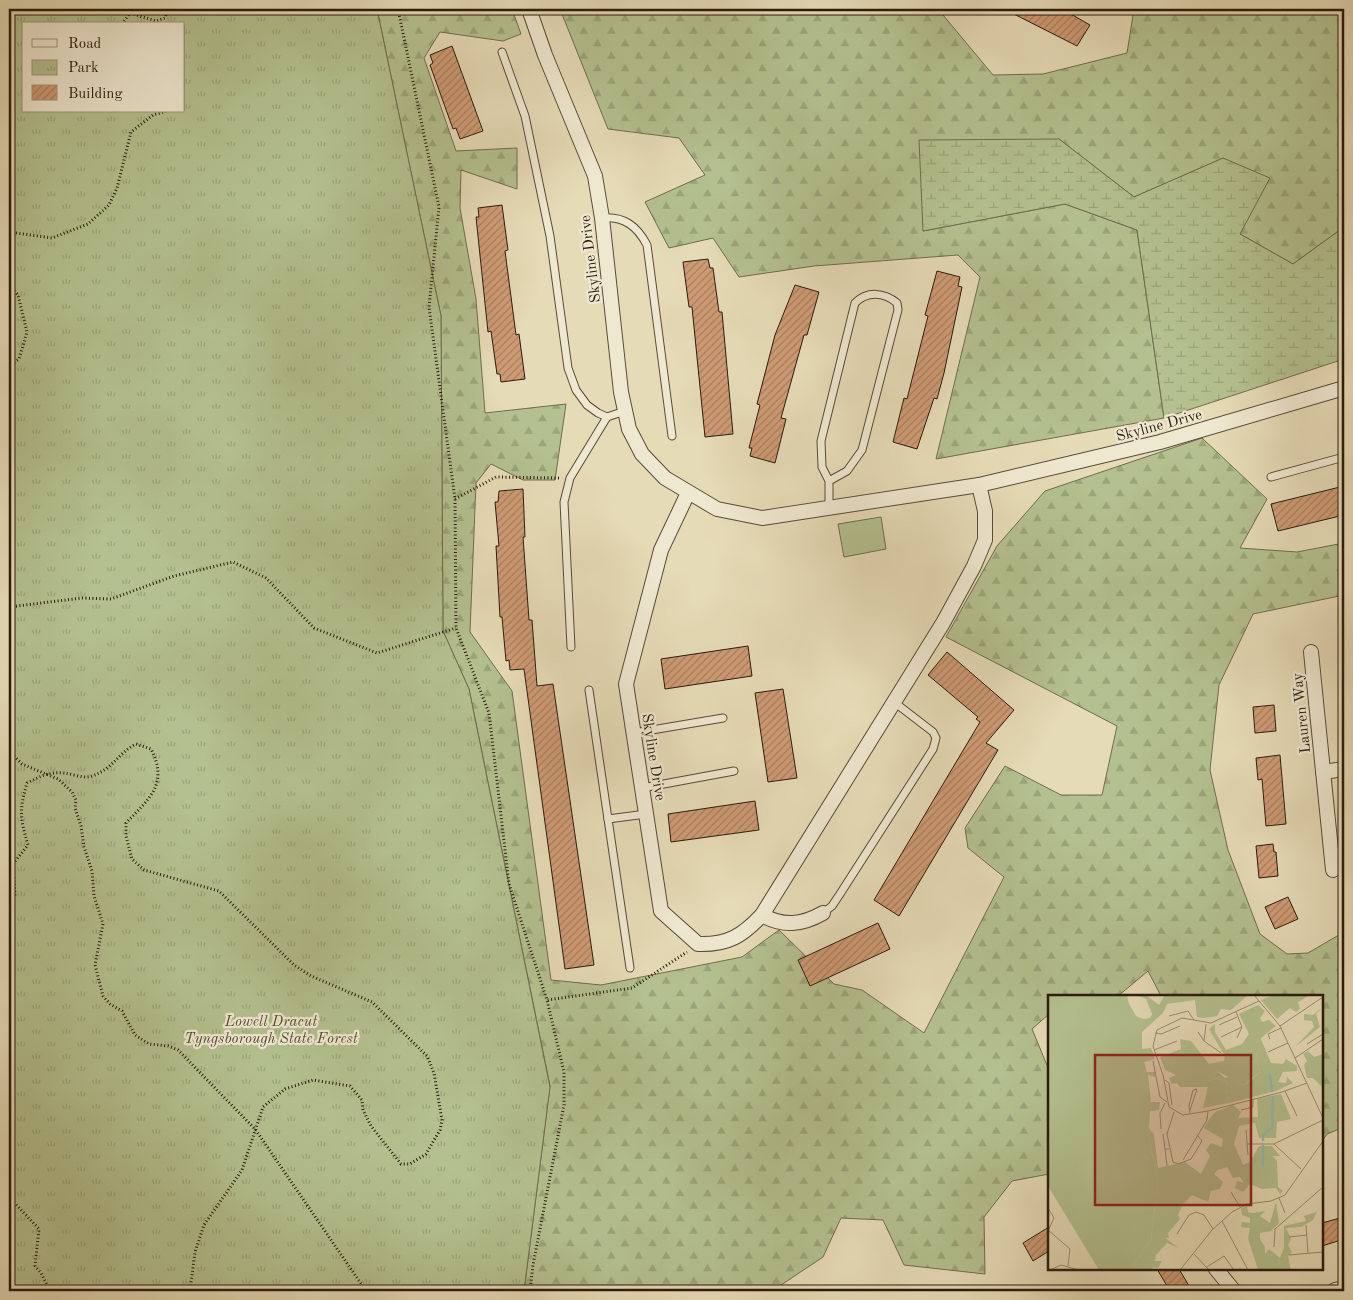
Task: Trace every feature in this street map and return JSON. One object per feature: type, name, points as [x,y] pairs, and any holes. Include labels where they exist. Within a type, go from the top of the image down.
[{"type":"street","name":"Skyline Drive","points":[[529,9],[545,55],[595,176],[602,218],[621,392],[629,429],[642,454],[665,478],[717,509],[762,518],[979,485],[1160,442],[1344,388]]},
{"type":"street","points":[[698,944],[718,945],[745,933],[762,915],[894,702],[952,607],[974,566],[985,540],[985,511],[979,485]]},
{"type":"street","name":"Skyline Drive","points":[[688,493],[660,550],[626,684],[662,911],[698,944]]},
{"type":"street","name":"Lauren Way","points":[[1311,652],[1333,870]]},
{"type":"street","name":"Lauren Way","points":[[1323,772],[1344,770]]},
{"type":"street","points":[[762,915],[775,922],[788,925],[806,921],[823,913]]},
{"type":"street","points":[[1217,1270],[1234,1291]]},
{"type":"street","points":[[1335,1291],[1344,1289]]},
{"type":"lane","points":[[502,52],[525,116],[550,236],[568,368],[576,390],[587,405],[607,417]]},
{"type":"lane","points":[[602,218],[620,218],[636,229],[647,245],[672,436]]},
{"type":"lane","points":[[829,481],[847,471],[862,450],[898,310],[897,303],[890,297],[869,295],[861,297],[855,303],[821,441],[822,467],[829,481],[829,507]]},
{"type":"lane","points":[[571,647],[564,502],[570,478],[607,417],[625,411]]},
{"type":"lane","points":[[1270,477],[1344,457]]},
{"type":"lane","points":[[589,690],[630,968]]},
{"type":"lane","points":[[823,913],[832,906],[933,749],[936,738],[934,732],[894,702]]},
{"type":"lane","points":[[634,733],[723,718]]},
{"type":"lane","points":[[642,788],[734,771]]},
{"type":"lane","points":[[608,820],[646,814]]},
{"type":"path","points":[[123,22],[130,13],[156,21],[165,18],[168,9]]},
{"type":"path","points":[[398,9],[439,207],[429,307],[455,499],[456,628],[489,713],[509,884],[547,1000],[564,1072],[564,1105],[533,1265],[530,1291]]},
{"type":"path","points":[[9,232],[52,238],[88,224],[109,205],[117,188],[131,132],[153,115],[163,112]]},
{"type":"path","points":[[9,286],[18,295],[27,332],[19,359],[9,366]]},
{"type":"path","points":[[455,499],[496,477],[570,478]]},
{"type":"path","points":[[9,608],[82,598],[111,599],[174,576],[233,562],[266,578],[314,628],[377,653],[456,628]]},
{"type":"path","points":[[9,904],[16,896],[13,864],[28,845],[22,824],[20,806],[27,783],[46,774],[62,772],[89,777],[109,769],[130,747],[136,744],[151,749],[158,763],[158,778],[152,796],[126,823],[126,836],[132,859],[144,870],[220,891],[294,965],[310,976],[372,1002],[426,1056],[434,1073],[442,1120],[440,1130],[426,1154],[410,1164],[401,1164],[372,1126],[363,1110],[362,1100],[350,1086],[313,1080],[286,1089],[263,1107],[242,1170],[204,1225],[195,1252],[190,1291]]},
{"type":"path","points":[[9,751],[22,764],[46,774],[63,784],[72,792],[76,800],[75,808],[82,826],[84,847],[92,871],[94,896],[103,924],[95,965],[103,996],[110,1004],[122,1011],[135,1035],[149,1044],[168,1046],[178,1050],[256,1129],[366,1291]]},
{"type":"path","points":[[547,1000],[632,988],[698,944]]},
{"type":"path","points":[[9,1197],[39,1228],[35,1266],[41,1273],[50,1291]]},
{"type":"green space","name":"Lowell Dracut Tyngsborough State Forest","points":[[9,9],[377,9],[441,316],[443,631],[469,689],[550,1087],[524,1291],[9,1291]]},
{"type":"green space","points":[[377,9],[512,9],[521,34],[503,41],[440,32],[424,58],[456,151],[517,148],[517,189],[461,170],[460,208],[476,299],[485,413],[566,404],[555,480],[523,480],[491,464],[476,483],[470,632],[512,691],[551,980],[601,985],[742,957],[779,930],[834,984],[862,990],[924,1033],[1004,877],[968,848],[965,828],[1005,766],[1061,795],[1102,795],[1117,726],[946,637],[997,546],[1045,491],[1202,438],[1267,499],[1240,548],[1297,552],[1344,543],[1344,595],[1253,614],[1219,685],[1210,770],[1228,850],[1260,934],[1287,954],[1308,953],[1344,932],[1344,1127],[1327,1134],[1323,1140],[1323,995],[1160,995],[1148,971],[1119,995],[1048,995],[1048,1015],[1032,1029],[1048,1068],[1048,1174],[1012,1181],[984,1217],[985,1274],[904,1265],[883,1220],[841,1218],[823,1257],[772,1291],[524,1291],[550,1086],[469,689],[443,631],[441,316]]},
{"type":"green space","points":[[582,9],[938,9],[993,75],[1043,74],[1127,53],[1134,9],[1344,9],[1344,227],[1293,264],[1240,234],[1224,158],[1134,197],[1059,139],[923,231],[1065,204],[1137,230],[1164,418],[936,459],[980,277],[958,255],[814,266],[739,277],[713,238],[669,248],[645,202],[705,175],[679,138],[608,129],[562,14]]},
{"type":"green space","points":[[1059,139],[1134,197],[1223,158],[1270,178],[1240,234],[1293,264],[1344,227],[1344,359],[1164,418],[1137,230],[1065,204],[923,231],[919,140]]},
{"type":"green space","points":[[881,517],[886,549],[844,557],[838,524]]},
{"type":"building","points":[[1004,9],[1062,9],[1090,25],[1077,46]]},
{"type":"building","points":[[452,46],[483,131],[460,139],[456,128],[453,129],[430,65],[433,63],[430,55]]},
{"type":"building","points":[[502,205],[508,250],[505,251],[516,335],[519,334],[525,379],[501,382],[500,374],[497,374],[491,331],[488,332],[476,217],[479,217],[478,208]]},
{"type":"building","points":[[708,259],[710,268],[713,268],[719,312],[722,312],[733,434],[705,437],[692,307],[689,307],[683,262]]},
{"type":"building","points":[[937,271],[960,277],[958,286],[962,287],[937,399],[934,398],[917,449],[893,442],[904,398],[907,399],[928,316],[925,315]]},
{"type":"building","points":[[795,285],[819,292],[807,335],[804,335],[781,418],[786,419],[775,463],[750,456],[752,448],[749,448],[760,405],[757,404],[775,335]]},
{"type":"building","points":[[1344,486],[1344,515],[1278,531],[1271,504]]},
{"type":"building","points":[[523,489],[525,537],[523,537],[529,620],[532,620],[537,686],[553,684],[594,965],[565,969],[524,669],[510,670],[509,660],[506,661],[502,617],[500,617],[496,546],[499,546],[495,502],[498,502],[499,491]]},
{"type":"building","points":[[748,646],[752,676],[665,689],[661,659]]},
{"type":"building","points":[[947,652],[1014,710],[986,743],[998,750],[899,916],[874,900],[980,722],[976,719],[978,717],[928,675]]},
{"type":"building","points":[[783,689],[797,778],[768,782],[755,693]]},
{"type":"building","points":[[1274,705],[1276,731],[1255,733],[1253,707]]},
{"type":"building","points":[[1280,755],[1286,824],[1266,826],[1262,779],[1258,780],[1256,758]]},
{"type":"building","points":[[755,801],[759,830],[671,842],[668,814]]},
{"type":"building","points":[[1273,844],[1274,852],[1276,852],[1278,876],[1259,878],[1256,846]]},
{"type":"building","points":[[1288,897],[1298,919],[1275,929],[1265,907]]},
{"type":"building","points":[[878,923],[890,949],[810,986],[798,960]]},
{"type":"building","points":[[1344,1217],[1344,1239],[1323,1246],[1323,1223]]},
{"type":"building","points":[[1048,1228],[1048,1252],[1033,1261],[1023,1243]]},
{"type":"building","points":[[1158,1270],[1180,1270],[1192,1291],[1170,1291]]}]
